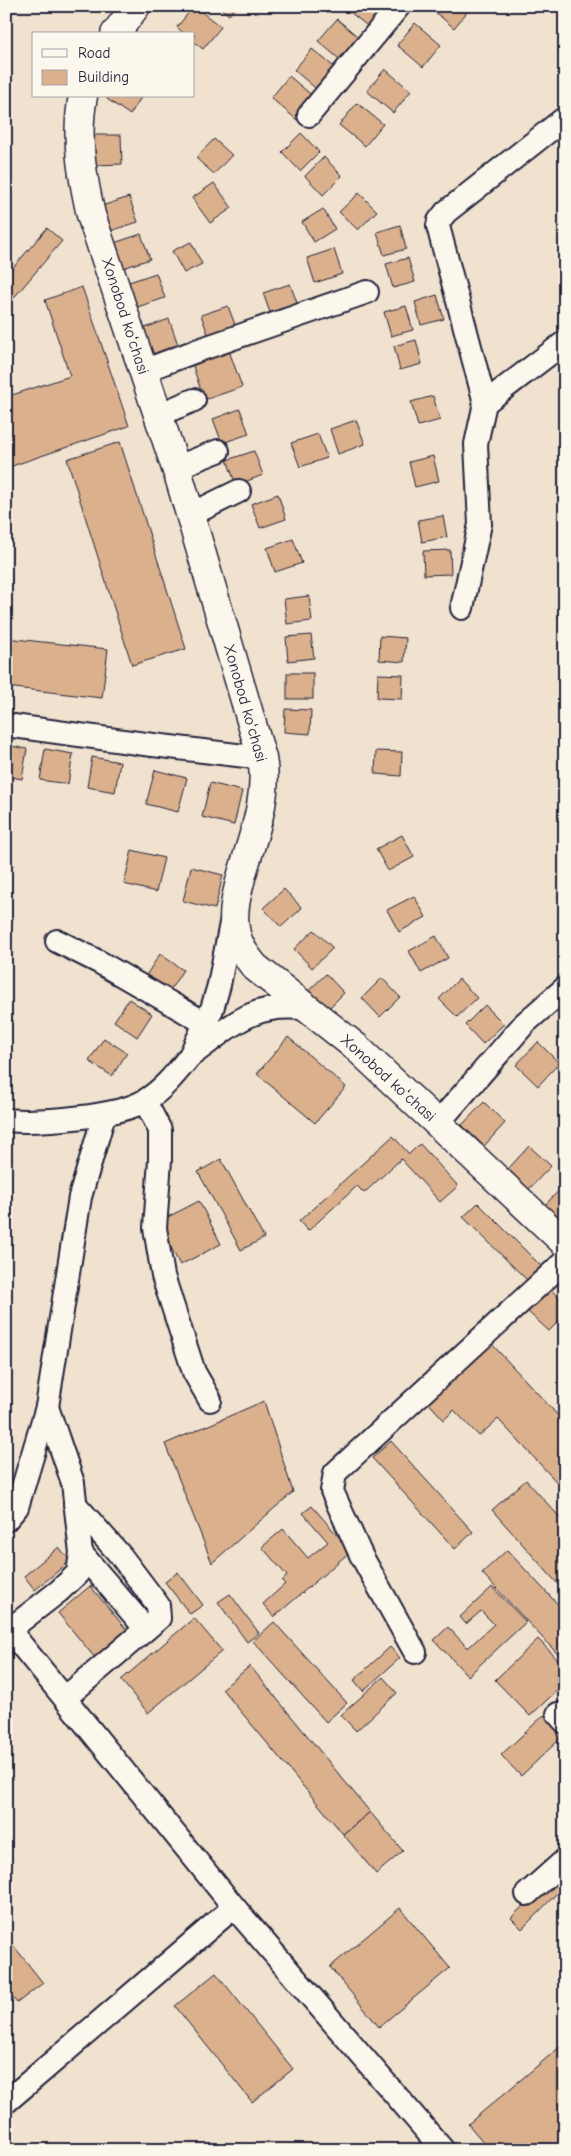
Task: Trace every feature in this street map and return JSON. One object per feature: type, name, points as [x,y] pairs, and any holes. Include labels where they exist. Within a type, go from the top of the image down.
[{"type":"main road","points":[[116,32],[136,6]]},
{"type":"main road","name":"Xonobod koʻchasi","points":[[83,98],[79,122],[79,143],[85,189],[91,215],[190,515],[262,758],[264,776],[262,796],[235,902],[236,933],[243,952],[256,967],[356,1047],[565,1243]]},
{"type":"street","points":[[309,114],[399,6]]},
{"type":"street","points":[[462,608],[480,524],[476,444],[485,403],[438,231],[439,221],[446,212],[565,118]]},
{"type":"street","points":[[143,371],[367,292]]},
{"type":"street","points":[[485,403],[565,342]]},
{"type":"street","points":[[158,416],[194,400]]},
{"type":"street","points":[[175,468],[218,451]]},
{"type":"street","points":[[190,515],[238,491]]},
{"type":"street","points":[[6,724],[145,744],[262,758]]},
{"type":"street","points":[[190,1056],[212,1009],[219,984],[235,902]]},
{"type":"street","points":[[57,941],[99,962],[205,1023]]},
{"type":"street","points":[[438,1123],[524,1023],[565,988]]},
{"type":"street","points":[[6,1120],[104,1115],[145,1101],[164,1086],[190,1056],[244,1017],[259,1010],[275,1007],[308,1009]]},
{"type":"street","points":[[145,1101],[160,1130],[160,1160],[154,1228],[163,1276],[194,1372],[210,1400]]},
{"type":"street","points":[[6,1520],[17,1507],[47,1407],[80,1197],[104,1115]]},
{"type":"street","points":[[415,1652],[361,1555],[332,1491],[335,1474],[565,1261]]},
{"type":"street","points":[[47,1407],[73,1483],[82,1553],[78,1573],[59,1591],[8,1628],[234,1907],[443,2150]]},
{"type":"street","points":[[65,1698],[159,1618],[158,1605],[121,1556],[75,1504]]},
{"type":"street","points":[[82,1553],[146,1629]]},
{"type":"street","points":[[527,1894],[565,1860]]},
{"type":"street","points":[[6,2102],[234,1907]]},
{"type":"building","points":[[194,6],[221,27],[203,49],[195,43],[195,32],[182,32],[177,27]]},
{"type":"building","points":[[218,6],[237,6],[229,15]]},
{"type":"building","points":[[346,6],[388,6],[371,29],[345,8]]},
{"type":"building","points":[[428,6],[472,6],[454,28]]},
{"type":"building","points":[[337,19],[363,41],[344,63],[318,41]]},
{"type":"building","points":[[415,23],[441,45],[423,67],[397,45]]},
{"type":"building","points":[[312,49],[338,70],[320,92],[294,70]]},
{"type":"building","points":[[385,69],[411,91],[393,113],[367,91]]},
{"type":"building","points":[[289,76],[315,98],[297,120],[271,98]]},
{"type":"building","points":[[108,98],[141,98],[130,115]]},
{"type":"building","points":[[357,103],[383,124],[365,146],[339,125]]},
{"type":"building","points":[[301,133],[319,152],[300,171],[282,152]]},
{"type":"building","points":[[94,135],[121,135],[122,164],[95,165]]},
{"type":"building","points":[[214,139],[232,155],[214,174],[196,158]]},
{"type":"building","points":[[324,157],[342,176],[323,195],[305,176]]},
{"type":"building","points":[[214,183],[232,208],[210,223],[192,198]]},
{"type":"building","points":[[359,193],[377,211],[358,230],[339,212]]},
{"type":"building","points":[[129,197],[138,222],[110,231],[102,206]]},
{"type":"building","points":[[323,209],[335,229],[314,242],[302,222]]},
{"type":"building","points":[[400,225],[406,249],[384,255],[377,232]]},
{"type":"building","points":[[47,228],[62,241],[6,307],[6,276]]},
{"type":"building","points":[[141,234],[150,259],[123,268],[114,243]]},
{"type":"building","points":[[191,242],[202,264],[184,273],[172,251]]},
{"type":"building","points":[[334,249],[342,274],[315,283],[307,258]]},
{"type":"building","points":[[408,258],[415,282],[393,288],[386,264]]},
{"type":"building","points":[[156,273],[165,298],[137,307],[129,282]]},
{"type":"building","points":[[290,284],[299,308],[272,318],[263,293]]},
{"type":"building","points":[[82,287],[129,426],[6,468],[6,397],[70,376],[45,300]]},
{"type":"building","points":[[437,295],[444,319],[421,325],[415,302]]},
{"type":"building","points":[[228,306],[237,330],[210,340],[201,315]]},
{"type":"building","points":[[406,306],[413,330],[391,336],[384,312]]},
{"type":"building","points":[[169,319],[181,353],[153,362],[142,329]]},
{"type":"building","points":[[416,340],[422,364],[400,370],[394,346]]},
{"type":"building","points":[[227,345],[242,387],[204,400],[190,357]]},
{"type":"building","points":[[433,396],[440,420],[418,426],[411,402]]},
{"type":"building","points":[[240,409],[249,434],[222,443],[213,419]]},
{"type":"building","points":[[356,420],[365,444],[338,454],[330,429]]},
{"type":"building","points":[[318,434],[327,458],[300,467],[291,443]]},
{"type":"building","points":[[120,442],[186,649],[132,665],[67,459]]},
{"type":"building","points":[[254,451],[263,475],[236,485],[227,460]]},
{"type":"building","points":[[433,456],[439,481],[415,487],[409,462]]},
{"type":"building","points":[[278,494],[286,519],[260,528],[251,504]]},
{"type":"building","points":[[443,516],[447,537],[422,542],[418,520]]},
{"type":"building","points":[[293,539],[302,563],[275,572],[267,548]]},
{"type":"building","points":[[450,550],[451,574],[424,575],[423,551]]},
{"type":"building","points":[[309,596],[312,621],[287,624],[284,599]]},
{"type":"building","points":[[311,635],[314,658],[288,661],[286,637]]},
{"type":"building","points":[[380,636],[406,638],[404,662],[379,660]]},
{"type":"building","points":[[6,638],[108,649],[102,698],[6,687]]},
{"type":"building","points":[[287,673],[313,673],[313,699],[287,699]]},
{"type":"building","points":[[378,674],[403,675],[402,699],[377,698]]},
{"type":"building","points":[[285,709],[311,710],[310,734],[284,732]]},
{"type":"building","points":[[6,745],[27,749],[22,779],[6,776]]},
{"type":"building","points":[[45,749],[73,754],[68,784],[40,780]]},
{"type":"building","points":[[376,751],[402,752],[401,776],[375,774]]},
{"type":"building","points":[[92,757],[120,762],[115,792],[87,787]]},
{"type":"building","points":[[155,770],[187,778],[178,812],[146,804]]},
{"type":"building","points":[[210,783],[242,791],[234,825],[202,817]]},
{"type":"building","points":[[402,835],[414,857],[388,871],[376,849]]},
{"type":"building","points":[[132,850],[164,858],[156,892],[124,884]]},
{"type":"building","points":[[191,867],[223,875],[215,909],[183,901]]},
{"type":"building","points":[[284,889],[302,908],[281,927],[263,908]]},
{"type":"building","points":[[414,896],[426,917],[399,932],[387,910]]},
{"type":"building","points":[[314,930],[333,948],[312,968],[294,949]]},
{"type":"building","points":[[436,936],[448,958],[421,973],[409,951]]},
{"type":"building","points":[[160,954],[183,970],[168,993],[145,977]]},
{"type":"building","points":[[326,974],[344,993],[324,1013],[305,994]]},
{"type":"building","points":[[382,978],[400,997],[380,1017],[362,998]]},
{"type":"building","points":[[459,979],[477,998],[457,1017],[439,999]]},
{"type":"building","points":[[129,999],[152,1014],[137,1037],[114,1021]]},
{"type":"building","points":[[485,1005],[504,1024],[483,1044],[465,1025]]},
{"type":"building","points":[[288,1037],[346,1087],[315,1123],[257,1074]]},
{"type":"building","points":[[104,1038],[127,1053],[112,1076],[89,1061]]},
{"type":"building","points":[[538,1042],[559,1063],[538,1086],[516,1065]]},
{"type":"building","points":[[484,1102],[505,1123],[484,1146],[462,1125]]},
{"type":"building","points":[[393,1136],[409,1154],[420,1144],[458,1186],[440,1202],[401,1159],[364,1193],[357,1186],[308,1231],[299,1221]]},
{"type":"building","points":[[529,1146],[551,1166],[529,1189],[508,1169]]},
{"type":"building","points":[[221,1159],[264,1238],[241,1250],[198,1172]]},
{"type":"building","points":[[565,1184],[565,1223],[545,1205]]},
{"type":"building","points":[[199,1201],[221,1244],[180,1265],[158,1222]]},
{"type":"building","points":[[478,1203],[544,1269],[530,1283],[463,1217]]},
{"type":"building","points":[[549,1288],[565,1303],[565,1315],[549,1331],[527,1311]]},
{"type":"building","points":[[488,1340],[565,1423],[565,1491],[498,1419],[479,1436],[454,1410],[444,1420],[425,1399]]},
{"type":"building","points":[[264,1401],[293,1492],[212,1563],[165,1444]]},
{"type":"building","points":[[391,1441],[473,1532],[455,1549],[372,1458]]},
{"type":"building","points":[[526,1480],[565,1523],[565,1592],[492,1510]]},
{"type":"building","points":[[312,1506],[351,1551],[274,1617],[263,1604],[285,1584],[282,1581],[287,1576],[262,1547],[283,1529],[308,1558],[328,1542],[303,1513]]},
{"type":"building","points":[[59,1547],[70,1561],[35,1590],[24,1576]]},
{"type":"building","points":[[507,1550],[565,1612],[565,1662],[482,1573]]},
{"type":"building","points":[[178,1572],[203,1605],[190,1614],[165,1582]]},
{"type":"building","points":[[90,1586],[132,1636],[100,1664],[58,1613]]},
{"type":"building","points":[[492,1587],[526,1622],[468,1676],[434,1640],[448,1627],[468,1648],[494,1624],[481,1611],[466,1624],[460,1617]]},
{"type":"building","points":[[230,1594],[259,1633],[247,1642],[218,1602]]},
{"type":"building","points":[[194,1618],[222,1651],[148,1713],[121,1680]]},
{"type":"building","points":[[274,1622],[347,1703],[326,1722],[253,1641]]},
{"type":"building","points":[[538,1639],[565,1667],[565,1683],[530,1716],[495,1680]]},
{"type":"building","points":[[390,1647],[400,1658],[363,1691],[354,1680]]},
{"type":"building","points":[[250,1666],[370,1812],[343,1834],[222,1689]]},
{"type":"building","points":[[383,1677],[397,1693],[356,1731],[341,1715]]},
{"type":"building","points":[[544,1715],[563,1736],[521,1776],[501,1755]]},
{"type":"building","points":[[370,1812],[403,1851],[376,1874],[343,1834]]},
{"type":"building","points":[[558,1870],[565,1877],[565,1885],[522,1929],[511,1918]]},
{"type":"building","points":[[400,1908],[450,1968],[379,2027],[330,1967]]},
{"type":"building","points":[[6,1936],[43,1983],[17,2003],[6,1990]]},
{"type":"building","points":[[216,1973],[293,2069],[252,2102],[175,2006]]},
{"type":"building","points":[[561,2046],[565,2051],[565,2150],[490,2150],[468,2124]]}]
